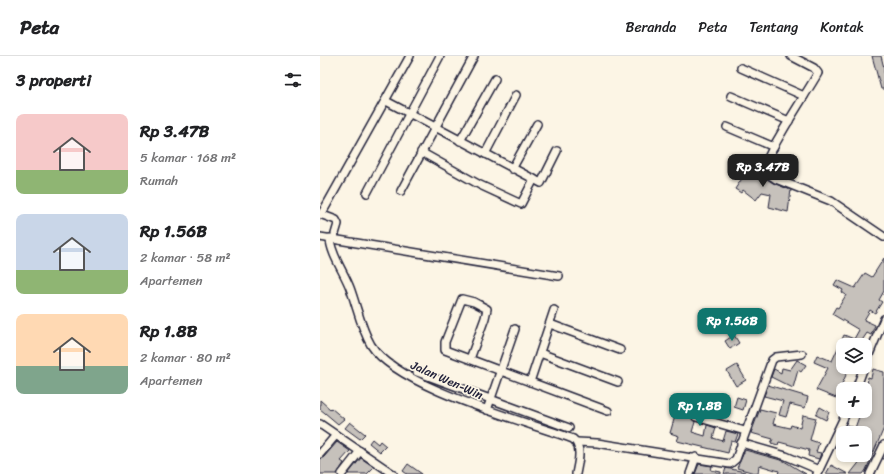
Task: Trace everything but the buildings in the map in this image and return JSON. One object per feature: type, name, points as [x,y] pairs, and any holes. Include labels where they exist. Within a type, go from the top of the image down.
[{"type":"street","points":[[321,215],[410,56]]},
{"type":"street","points":[[367,192],[440,56]]},
{"type":"street","points":[[400,191],[474,56]]},
{"type":"street","points":[[791,56],[814,68],[818,73],[774,147],[763,169],[766,173],[776,179],[831,200],[884,237]]},
{"type":"street","points":[[741,68],[804,96]]},
{"type":"street","points":[[460,141],[495,79]]},
{"type":"street","points":[[485,154],[516,95]]},
{"type":"street","points":[[731,96],[789,121]]},
{"type":"street","points":[[386,101],[541,182],[557,151]]},
{"type":"street","points":[[512,168],[537,124]]},
{"type":"street","points":[[728,127],[774,147]]},
{"type":"street","points":[[421,152],[480,185],[521,204],[534,179]]},
{"type":"street","name":"Jalan Wen-Win","points":[[321,215],[336,220],[338,224],[330,246],[344,272],[367,338],[382,358],[421,383],[487,410],[566,436],[577,442]]},
{"type":"street","points":[[320,232],[333,236],[418,249],[434,254],[559,276]]},
{"type":"street","points":[[320,236],[333,236]]},
{"type":"street","points":[[470,359],[487,309],[474,302],[462,299],[443,347],[444,350],[608,411]]},
{"type":"street","points":[[530,382],[554,310]]},
{"type":"street","points":[[872,347],[884,319]]},
{"type":"street","points":[[550,324],[620,350]]},
{"type":"street","points":[[487,410],[515,329]]},
{"type":"street","points":[[540,353],[618,382]]},
{"type":"street","points":[[576,474],[579,454],[577,442],[597,443],[696,457],[730,464],[736,459],[772,360],[776,357],[802,354]]},
{"type":"street","points":[[417,372],[569,428]]},
{"type":"street","points":[[696,417],[745,432]]},
{"type":"street","points":[[741,443],[786,456],[818,472],[844,418]]},
{"type":"street","points":[[320,424],[393,474]]},
{"type":"street","points":[[320,454],[336,435]]},
{"type":"street","points":[[870,474],[884,445]]},
{"type":"street","points":[[342,474],[360,451]]},
{"type":"street","points":[[690,474],[696,457]]},
{"type":"street","points":[[378,474],[383,467]]}]
